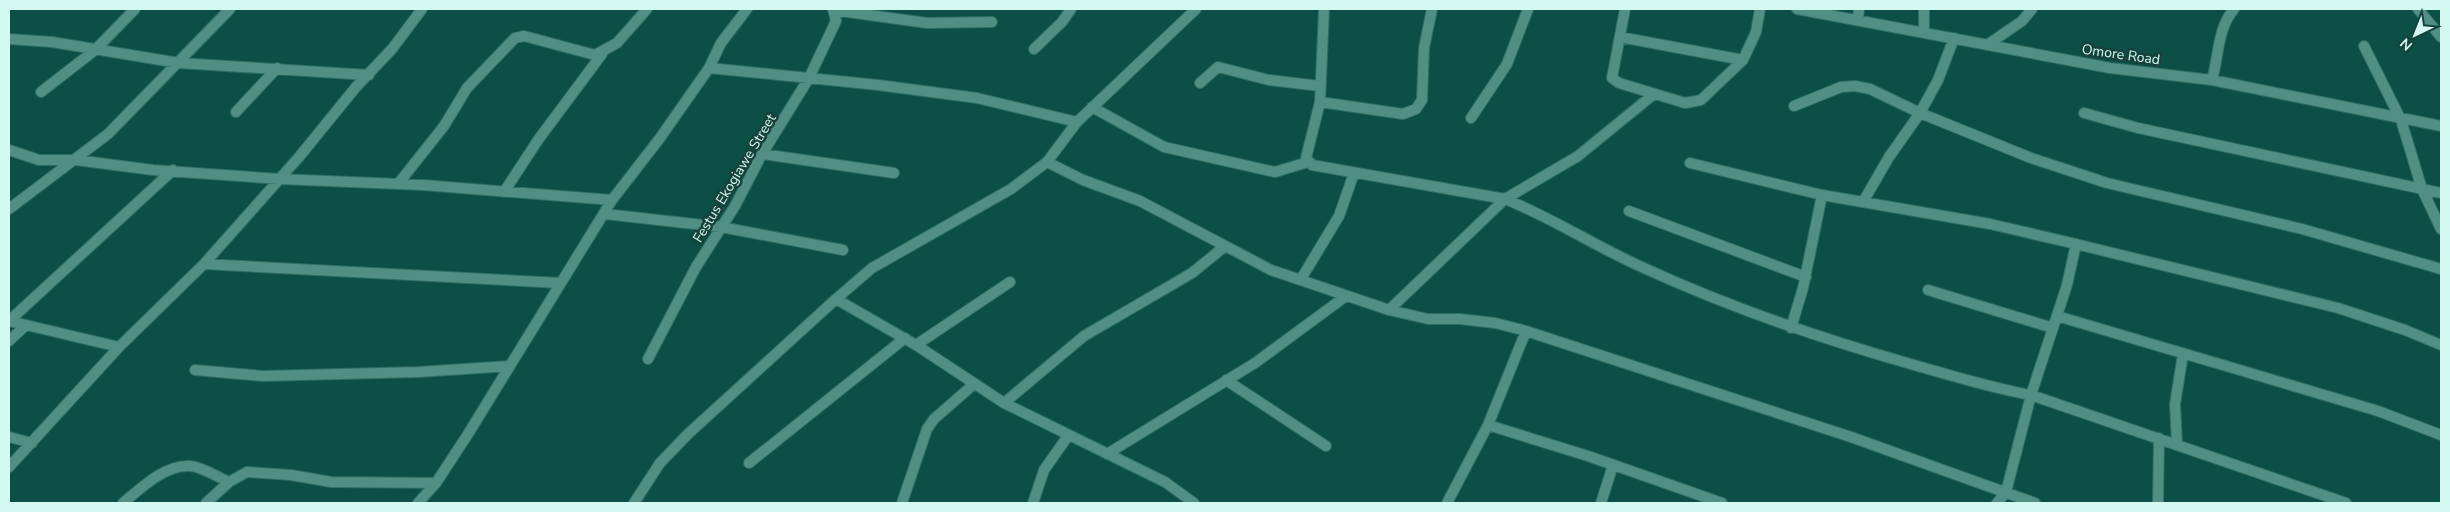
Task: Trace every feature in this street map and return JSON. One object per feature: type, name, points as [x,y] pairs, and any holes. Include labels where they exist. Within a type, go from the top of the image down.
[{"type":"street","points":[[41,92],[95,50],[135,9]]},
{"type":"street","points":[[9,209],[108,134],[230,9]]},
{"type":"street","points":[[9,467],[119,347],[204,264],[280,179],[356,87],[369,75],[422,9]]},
{"type":"street","points":[[504,192],[538,140],[602,54],[617,43],[647,9]]},
{"type":"street","points":[[418,503],[436,483],[612,200],[660,138],[709,68],[721,43],[747,9]]},
{"type":"street","points":[[833,9],[927,22],[992,22]]},
{"type":"street","name":"Festus Ekogiawe Street","points":[[648,359],[696,267],[735,206],[762,154],[809,78],[836,21],[833,9]]},
{"type":"street","points":[[1034,49],[1062,22],[1071,9]]},
{"type":"street","points":[[634,503],[660,463],[688,434],[836,299],[872,268],[1012,190],[1047,162],[1077,122],[1196,9]]},
{"type":"street","points":[[1324,9],[1320,102],[1306,158],[1312,165],[1505,199],[1533,210],[1643,268],[1791,328],[1838,344],[1999,389],[2031,395],[2346,503]]},
{"type":"street","points":[[1320,102],[1403,114],[1416,109],[1422,100],[1424,48],[1432,9]]},
{"type":"street","points":[[1470,118],[1507,64],[1528,9]]},
{"type":"street","points":[[1625,9],[1612,78],[1619,83],[1685,103],[1701,100],[1742,60],[1756,32],[1760,9]]},
{"type":"street","name":"Omore Road","points":[[1797,9],[2110,68],[2212,80],[2401,120],[2441,126]]},
{"type":"street","points":[[1858,9],[1858,20]]},
{"type":"street","points":[[1924,9],[1924,32]]},
{"type":"street","points":[[1987,45],[2022,21],[2032,9]]},
{"type":"street","points":[[2212,80],[2217,66],[2220,39],[2228,15],[2234,9]]},
{"type":"street","points":[[2418,9],[2441,37]]},
{"type":"street","points":[[398,184],[444,126],[467,88],[508,42],[524,36],[595,55],[602,54]]},
{"type":"street","points":[[1620,37],[1742,60]]},
{"type":"street","points":[[1863,202],[1889,156],[1920,113],[1938,80],[1954,38]]},
{"type":"street","points":[[9,39],[52,42],[179,63],[369,75]]},
{"type":"street","points":[[2364,46],[2401,120],[2422,189],[2441,229]]},
{"type":"street","points":[[1200,83],[1218,67],[1269,80],[1320,86]]},
{"type":"street","points":[[236,112],[277,68]]},
{"type":"street","points":[[709,68],[978,98],[1077,122]]},
{"type":"street","points":[[1794,106],[1841,87],[1855,86],[1875,91],[1920,113],[2031,158],[2107,183],[2302,228],[2441,268]]},
{"type":"street","points":[[1389,310],[1505,199],[1578,156],[1654,94]]},
{"type":"street","points":[[1092,107],[1164,147],[1275,172],[1308,162]]},
{"type":"street","points":[[2084,113],[2138,128],[2441,193]]},
{"type":"street","points":[[9,150],[39,160],[76,160],[153,170],[280,179],[398,184],[612,200]]},
{"type":"street","points":[[762,154],[894,173]]},
{"type":"street","points":[[1047,162],[1083,180],[1140,201],[1224,247],[1271,270],[1346,296],[1389,310],[1428,319],[1460,319],[1495,323],[1526,331],[1851,437],[2035,503]]},
{"type":"street","points":[[1690,162],[1822,195],[1990,224],[2076,244],[2338,308],[2405,330],[2441,345]]},
{"type":"street","points":[[9,321],[173,170]]},
{"type":"street","points":[[1301,279],[1338,216],[1354,173]]},
{"type":"street","points":[[1791,328],[1806,277],[1822,195]]},
{"type":"street","points":[[1629,211],[1806,277]]},
{"type":"street","points":[[605,214],[721,227],[843,250]]},
{"type":"street","points":[[1997,503],[2006,492],[2031,395],[2067,285],[2076,244]]},
{"type":"street","points":[[1004,404],[1059,355],[1084,336],[1192,273],[1224,247]]},
{"type":"street","points":[[204,264],[560,283]]},
{"type":"street","points":[[916,345],[1010,282]]},
{"type":"street","points":[[1928,290],[2053,328]]},
{"type":"street","points":[[1107,454],[1255,363],[1346,296]]},
{"type":"street","points":[[836,299],[916,345],[1004,404],[1165,482],[1194,503]]},
{"type":"street","points":[[2057,316],[2378,411],[2441,436]]},
{"type":"street","points":[[9,321],[119,347]]},
{"type":"street","points":[[9,341],[26,325]]},
{"type":"street","points":[[1447,503],[1488,425],[1526,331]]},
{"type":"street","points":[[749,463],[904,338]]},
{"type":"street","points":[[2177,444],[2175,404],[2183,354]]},
{"type":"street","points":[[195,370],[262,376],[418,372],[510,366]]},
{"type":"street","points":[[1226,380],[1326,446]]},
{"type":"street","points":[[902,503],[927,430],[934,419],[974,384]]},
{"type":"street","points":[[1488,425],[1614,465],[1722,503]]},
{"type":"street","points":[[1033,503],[1044,470],[1068,436]]},
{"type":"street","points":[[9,437],[32,444]]},
{"type":"street","points":[[2158,503],[2159,438]]},
{"type":"street","points":[[1600,503],[1614,465]]},
{"type":"street","points":[[123,503],[152,480],[168,472],[188,466],[229,482]]},
{"type":"street","points":[[206,503],[229,482],[247,472],[291,475],[331,482],[436,483]]}]
